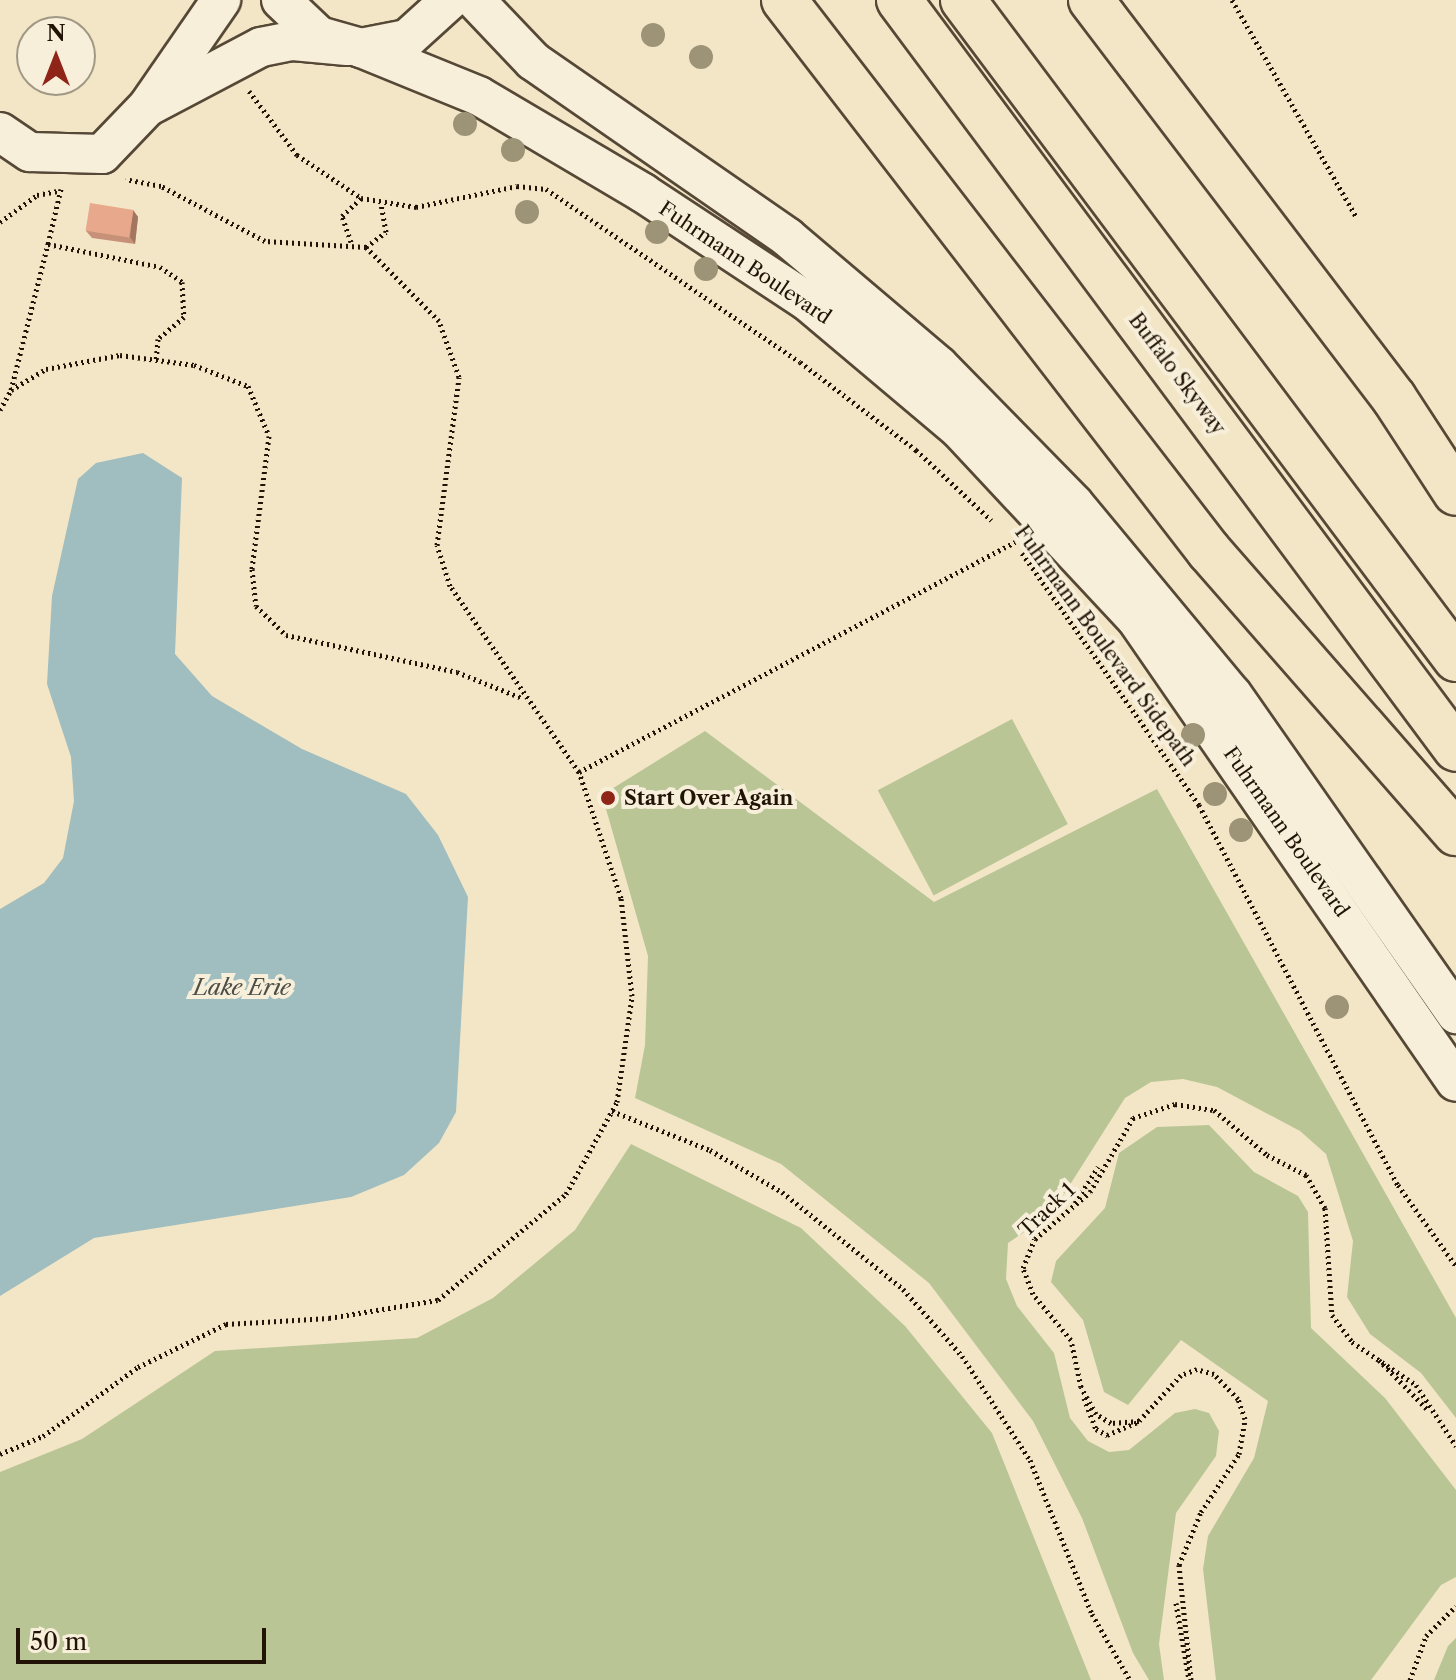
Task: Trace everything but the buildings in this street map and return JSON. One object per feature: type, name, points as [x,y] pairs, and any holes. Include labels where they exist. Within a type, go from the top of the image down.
[{"type":"highway","points":[[784,0],[1209,551],[1456,833]]},
{"type":"highway","name":"Buffalo Skyway","points":[[899,0],[1456,749]]},
{"type":"highway","points":[[963,0],[1456,659]]},
{"type":"highway","points":[[1091,0],[1394,398],[1456,493]]},
{"type":"street","points":[[0,132],[30,152],[84,158],[102,154],[148,106],[221,0]]},
{"type":"street","name":"Fuhrmann Boulevard","points":[[281,0],[307,29],[479,96],[807,301],[959,429],[1119,580],[1232,694],[1456,1014]]},
{"type":"street","points":[[148,106],[261,47],[293,41],[354,47],[407,39],[450,0]]},
{"type":"street","name":"Fuhrmann Boulevard","points":[[475,0],[533,61],[787,237],[939,366],[1119,580],[1137,620],[1456,1082]]},
{"type":"path","points":[[1232,0],[1357,218]]},
{"type":"path","name":"Fuhrmann Boulevard Sidepath","points":[[243,84],[297,155],[361,198],[381,205],[416,207],[517,186],[546,189],[800,362],[916,450],[1015,542],[1199,805],[1398,1185],[1456,1266]]},
{"type":"path","points":[[0,1454],[43,1436],[138,1367],[226,1324],[329,1318],[438,1300],[566,1194],[612,1111],[632,996],[621,898],[579,772],[523,698],[450,586],[437,545],[459,377],[439,321],[366,247],[352,243],[265,241],[161,186],[118,177]]},
{"type":"path","points":[[0,410],[11,390],[61,190],[60,180]]},
{"type":"path","points":[[0,222],[37,195],[75,187]]},
{"type":"path","points":[[352,243],[342,216],[361,198]]},
{"type":"path","points":[[366,247],[386,232],[381,205]]},
{"type":"path","points":[[48,244],[173,272],[186,300],[184,317],[158,339],[156,360]]},
{"type":"path","points":[[11,390],[46,369],[120,355],[156,360],[248,386],[269,436],[252,569],[256,606],[286,635],[457,672],[523,698]]},
{"type":"path","points":[[579,772],[1015,542]]},
{"type":"path","name":"Track 1","points":[[1139,1421],[1111,1423],[1096,1414],[1081,1387],[1071,1340],[1033,1294],[1023,1268],[1026,1249],[1090,1192],[1107,1153],[1133,1118],[1175,1104],[1199,1106],[1227,1117],[1267,1155],[1306,1175],[1328,1222],[1327,1304],[1352,1342],[1416,1385],[1456,1446]]},
{"type":"path","points":[[612,1111],[710,1150],[782,1192],[903,1289],[962,1356],[1030,1460],[1092,1614],[1130,1680]]},
{"type":"path","points":[[1379,1360],[1432,1413]]},
{"type":"path","points":[[1081,1387],[1090,1419],[1107,1435],[1125,1430],[1139,1421],[1181,1375],[1197,1369],[1230,1386],[1245,1419],[1239,1454],[1189,1538],[1177,1591],[1175,1624],[1182,1670],[1190,1680]]},
{"type":"path","points":[[1177,1591],[1190,1680]]},
{"type":"path","points":[[1410,1680],[1426,1636],[1456,1606]]},
{"type":"green space","points":[[1012,719],[1068,824],[934,895],[878,790]]},
{"type":"green space","points":[[705,731],[934,902],[1157,789],[1456,1318],[1456,1418],[1421,1373],[1370,1334],[1347,1297],[1353,1241],[1326,1154],[1300,1131],[1217,1087],[1183,1079],[1151,1082],[1125,1098],[1052,1213],[1008,1243],[1006,1279],[1017,1306],[1054,1353],[1070,1418],[1088,1441],[1109,1452],[1129,1450],[1175,1413],[1195,1409],[1209,1413],[1219,1431],[1216,1456],[1176,1513],[1159,1644],[1164,1680],[1149,1680],[1133,1653],[1082,1518],[1033,1421],[929,1283],[781,1164],[635,1098],[645,1045],[648,956],[602,795]]},
{"type":"green space","points":[[1209,1125],[1254,1172],[1298,1196],[1308,1212],[1311,1328],[1385,1398],[1456,1490],[1456,1577],[1441,1585],[1371,1680],[1216,1680],[1203,1569],[1208,1536],[1254,1458],[1268,1401],[1181,1340],[1128,1405],[1104,1392],[1083,1320],[1051,1282],[1056,1261],[1105,1208],[1119,1153],[1157,1127]]},
{"type":"green space","points":[[631,1144],[801,1228],[905,1326],[992,1433],[1091,1680],[0,1680],[0,1472],[82,1439],[215,1351],[417,1338],[493,1298],[575,1230]]},
{"type":"green space","points":[[1456,1638],[1456,1680],[1434,1680],[1448,1646]]},
{"type":"water","name":"Lake Erie","points":[[143,453],[182,478],[175,654],[212,696],[302,749],[406,794],[438,835],[468,897],[456,1112],[439,1143],[404,1175],[351,1197],[94,1238],[0,1296],[0,909],[44,883],[63,858],[74,801],[71,757],[47,684],[52,596],[78,479],[96,463]]},
{"type":"place","name":"Start Over Again","points":[[608,798]]}]
